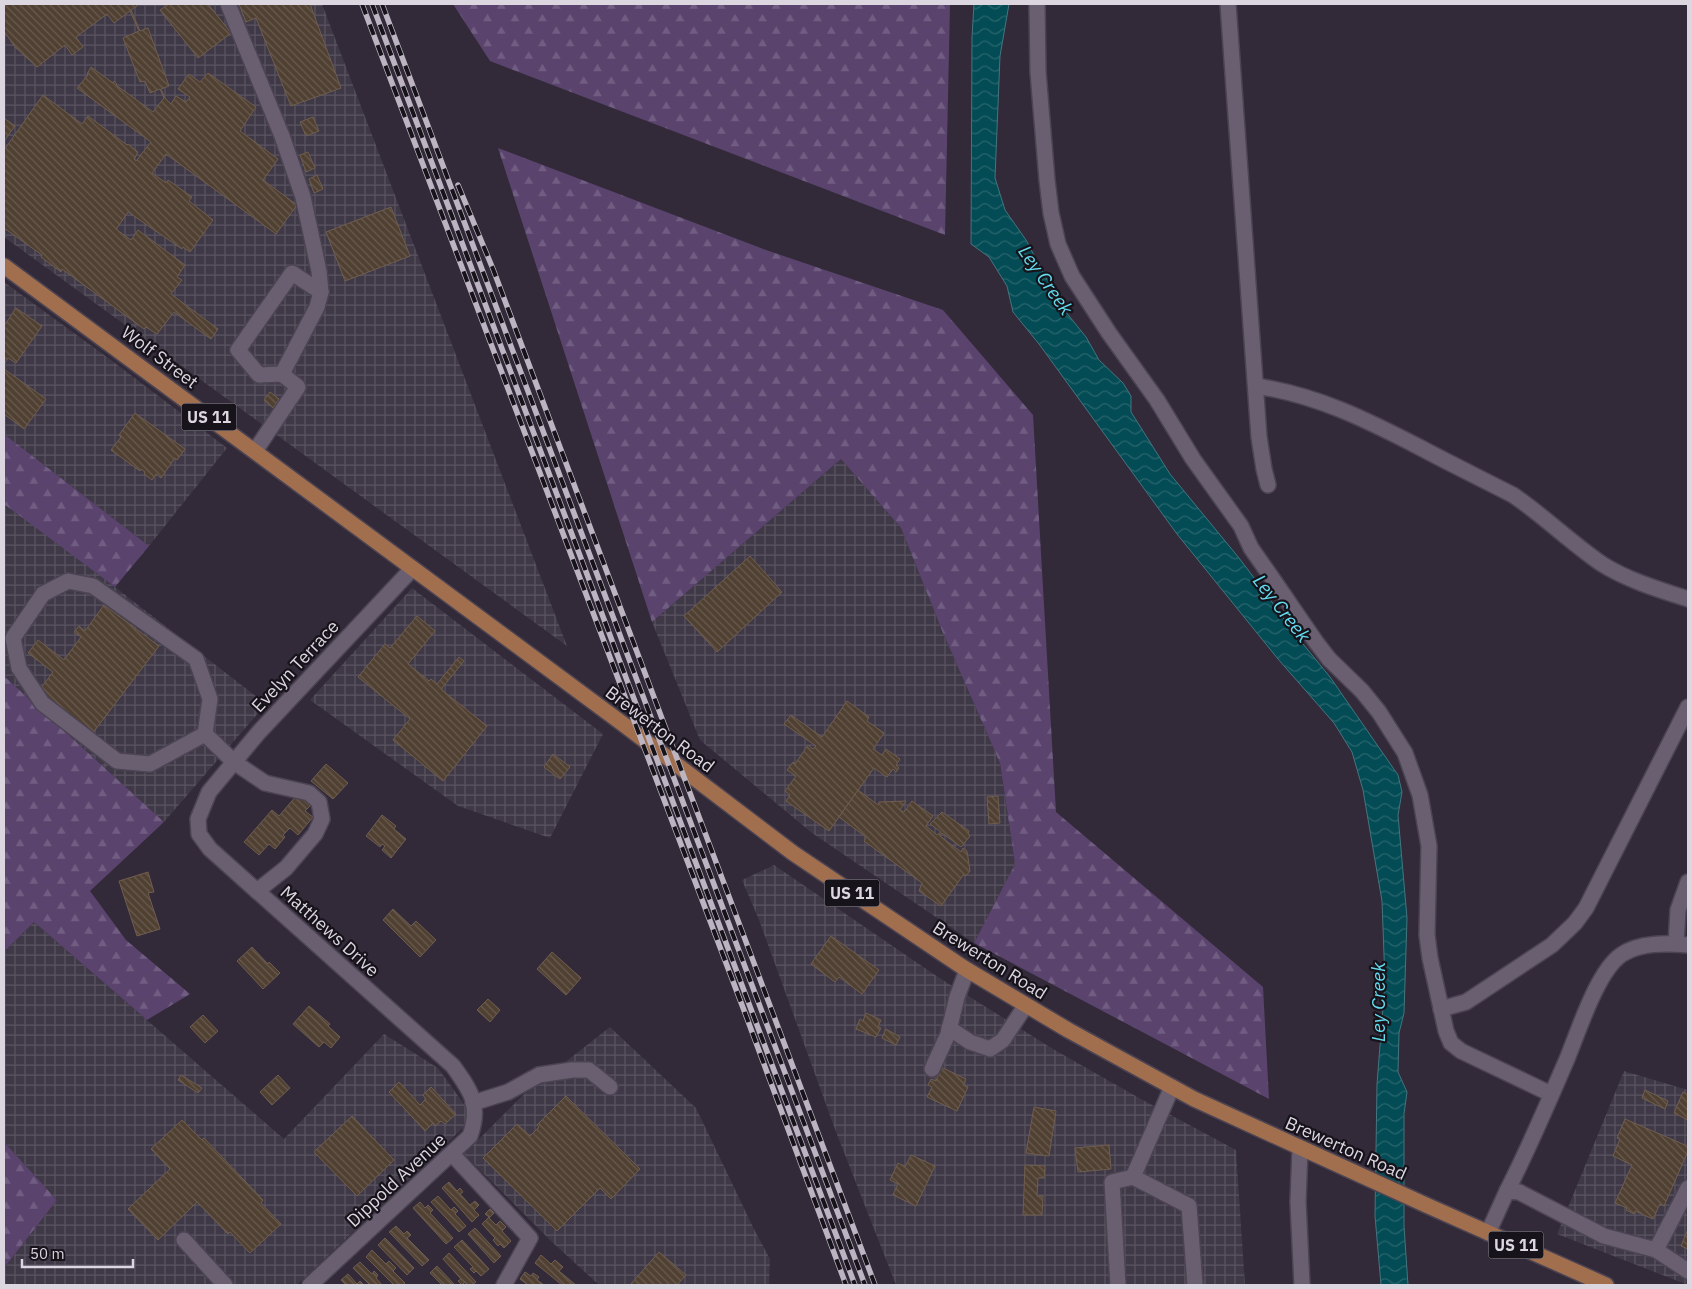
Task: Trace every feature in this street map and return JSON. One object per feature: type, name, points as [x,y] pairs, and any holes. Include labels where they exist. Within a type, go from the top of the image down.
[{"type":"main road","name":"Wolf Street","points":[[4,266],[412,569]]},
{"type":"main road","name":"Brewerton Road","points":[[412,569],[793,853],[967,970],[1194,1099],[1426,1206],[1606,1285]]},
{"type":"street","points":[[228,4],[282,136],[303,196],[319,271],[321,292],[317,307],[282,374]]},
{"type":"street","points":[[1037,4],[1038,72],[1051,213],[1058,244],[1072,276],[1109,333],[1157,400],[1193,459],[1242,526],[1251,548],[1316,642],[1379,712],[1405,754],[1420,795],[1426,822],[1429,846],[1427,935],[1441,1009],[1451,1043],[1456,1048],[1551,1094]]},
{"type":"street","points":[[1228,4],[1259,437],[1268,485]]},
{"type":"street","points":[[255,451],[298,387],[282,374],[259,374],[238,350],[292,273],[321,292]]},
{"type":"street","points":[[1256,386],[1340,408],[1380,427],[1513,495],[1533,508],[1603,564],[1648,585],[1688,599]]},
{"type":"street","name":"Evelyn Terrace","points":[[209,792],[259,732],[412,569]]},
{"type":"street","points":[[68,580],[93,586],[196,659],[210,699],[205,734],[150,764],[117,761],[42,702],[19,668],[13,638],[43,594],[68,580]]},
{"type":"street","points":[[1441,1009],[1466,1002],[1552,945],[1575,923],[1586,908],[1688,707]]},
{"type":"street","points":[[205,734],[234,762],[265,783],[309,793],[319,802],[322,819],[315,834],[286,868],[257,891]]},
{"type":"street","name":"Matthews Drive","points":[[209,792],[198,819],[199,834],[210,849],[453,1066],[468,1086]]},
{"type":"street","points":[[1488,1233],[1599,982],[1608,967],[1622,954],[1642,946],[1682,945],[1678,910],[1688,882]]},
{"type":"street","points":[[932,1070],[950,1028],[957,997],[967,970]]},
{"type":"street","points":[[950,1028],[970,1042],[990,1049],[1003,1040],[1026,1005]]},
{"type":"street","points":[[473,1103],[508,1092],[539,1075],[572,1070],[589,1070],[610,1087]]},
{"type":"street","name":"Dippold Avenue","points":[[310,1285],[470,1136],[475,1121],[473,1103],[468,1086]]},
{"type":"street","points":[[1133,1177],[1172,1087]]},
{"type":"street","points":[[1300,1149],[1298,1202],[1302,1285]]},
{"type":"street","points":[[452,1154],[530,1238],[504,1285]]},
{"type":"street","points":[[1118,1285],[1112,1182],[1133,1177],[1189,1206],[1195,1285]]},
{"type":"street","points":[[1656,1250],[1688,1188]]},
{"type":"street","points":[[1507,1191],[1519,1192],[1604,1236],[1656,1250],[1688,1271]]},
{"type":"street","points":[[184,1240],[225,1285]]},
{"type":"street","points":[[490,1285],[516,1263]]},
{"type":"shaded area","points":[[4,4],[322,4],[567,646],[4,237]]},
{"type":"shaded area","points":[[4,282],[227,448],[149,546],[4,434]]},
{"type":"shaded area","points":[[841,459],[901,528],[943,633],[1000,763],[1015,864],[974,943],[812,833],[700,740],[652,622]]},
{"type":"shaded area","points":[[4,503],[266,704],[164,822],[4,676]]},
{"type":"shaded area","points":[[412,588],[603,734],[550,838],[458,806],[310,700]]},
{"type":"shaded area","points":[[774,865],[938,977],[1053,1049],[1236,1150],[1245,1285],[896,1285],[836,1132],[759,920],[742,880]]},
{"type":"shaded area","points":[[34,922],[284,1139],[384,1034],[438,1068],[467,1108],[465,1126],[297,1285],[4,1285],[4,1268],[57,1200],[4,1142],[4,952]]},
{"type":"shaded area","points":[[610,1027],[696,1108],[770,1259],[769,1285],[599,1285],[553,1243],[464,1154],[522,1096]]},
{"type":"shaded area","points":[[1624,1071],[1688,1090],[1688,1285],[1557,1234]]},
{"type":"green space","points":[[453,4],[950,4],[945,235],[490,61]]},
{"type":"green space","points":[[498,148],[766,250],[943,310],[1033,415],[1056,812],[1263,987],[1269,1099],[974,943],[1015,864],[1000,763],[943,633],[901,528],[841,459],[652,622]]},
{"type":"green space","points":[[4,434],[149,546],[115,587],[4,504]]},
{"type":"green space","points":[[4,676],[164,822],[90,891],[126,940],[190,994],[147,1020],[34,922],[4,952]]},
{"type":"green space","points":[[4,1142],[57,1200],[4,1268]]},
{"type":"water","name":"Ley Creek","points":[[974,4],[1009,4],[1000,56],[995,178],[1005,210],[1026,240],[1061,306],[1086,337],[1099,360],[1123,383],[1131,396],[1131,412],[1170,474],[1239,558],[1294,633],[1330,677],[1398,775],[1402,792],[1398,815],[1407,918],[1404,1013],[1399,1033],[1398,1072],[1407,1092],[1404,1114],[1404,1226],[1408,1285],[1381,1285],[1375,1216],[1377,1084],[1385,982],[1382,901],[1363,790],[1352,752],[1334,723],[1278,659],[1177,534],[1039,344],[1013,312],[1007,286],[989,257],[971,244],[972,37]]},
{"type":"building","points":[[4,4],[136,4],[137,6],[131,10],[140,31],[148,28],[169,86],[161,89],[165,98],[171,104],[176,96],[186,102],[190,97],[178,89],[189,74],[200,82],[208,73],[256,107],[240,131],[278,159],[263,180],[297,205],[276,234],[166,154],[152,173],[166,183],[168,180],[192,197],[189,201],[213,220],[190,252],[183,247],[182,249],[128,212],[117,228],[117,230],[131,240],[138,230],[185,265],[177,277],[182,280],[171,294],[218,329],[211,339],[174,312],[157,334],[146,327],[144,329],[62,269],[61,272],[41,257],[42,255],[4,228],[4,150],[43,95],[82,124],[88,116],[128,144],[138,152],[134,159],[136,161],[151,142],[77,88],[88,75],[91,67],[113,83],[114,81],[116,85],[153,112],[164,98],[160,89],[150,93],[145,81],[140,82],[123,38],[139,31],[130,11],[114,23],[107,14],[76,37],[83,47],[72,55],[65,45],[37,67],[15,47],[4,31]]},
{"type":"building","points":[[169,4],[208,4],[231,33],[198,58],[160,10]]},
{"type":"building","points":[[239,4],[310,4],[341,88],[291,106],[256,18],[246,22]]},
{"type":"building","points":[[313,117],[319,131],[306,136],[300,122]]},
{"type":"building","points":[[4,118],[15,126],[4,141]]},
{"type":"building","points":[[308,152],[315,168],[306,172],[300,155]]},
{"type":"building","points":[[317,175],[323,189],[314,193],[309,179]]},
{"type":"building","points":[[391,207],[410,256],[345,281],[326,232]]},
{"type":"building","points":[[16,308],[42,326],[16,363],[8,358],[4,364],[4,326]]},
{"type":"building","points":[[4,369],[46,399],[24,429],[4,414]]},
{"type":"building","points":[[270,392],[279,399],[273,408],[264,400]]},
{"type":"building","points":[[135,413],[185,449],[177,460],[175,458],[161,478],[156,474],[152,480],[141,469],[140,471],[111,450]]},
{"type":"building","points":[[750,556],[782,592],[717,652],[684,616]]},
{"type":"building","points":[[104,605],[159,646],[92,734],[38,692],[53,672],[28,653],[38,640],[64,660],[81,637],[74,632],[79,626],[85,631]]},
{"type":"building","points":[[417,616],[435,631],[408,664],[429,681],[431,679],[437,684],[459,657],[464,661],[442,690],[487,726],[443,781],[393,740],[410,719],[358,677],[385,644],[390,648]]},
{"type":"building","points":[[847,701],[869,717],[867,721],[884,733],[873,749],[882,755],[886,749],[900,759],[896,765],[899,768],[896,772],[893,769],[887,777],[874,768],[829,831],[786,801],[790,795],[785,791],[796,776],[787,770],[793,762],[795,764],[808,745],[813,749],[816,746],[784,724],[791,715],[822,737]]},
{"type":"building","points":[[553,754],[570,767],[560,779],[544,767]]},
{"type":"building","points":[[326,764],[348,783],[333,799],[311,781]]},
{"type":"building","points":[[858,790],[878,805],[879,802],[906,801],[900,810],[904,812],[912,801],[933,816],[926,826],[937,835],[941,832],[930,824],[942,812],[969,831],[968,834],[970,836],[961,847],[942,833],[940,836],[961,852],[963,848],[967,851],[970,871],[966,876],[964,874],[941,906],[919,891],[922,883],[864,841],[866,837],[839,817]]},
{"type":"building","points":[[297,795],[310,806],[305,811],[313,817],[298,835],[290,828],[283,835],[285,837],[275,849],[269,844],[259,855],[244,842],[272,810],[279,816]]},
{"type":"building","points":[[998,796],[1000,823],[989,824],[987,797]]},
{"type":"building","points":[[382,815],[396,826],[394,829],[406,839],[391,858],[382,850],[385,846],[382,844],[380,847],[366,836]]},
{"type":"building","points":[[148,872],[154,892],[148,893],[160,929],[137,936],[119,881]]},
{"type":"building","points":[[393,909],[411,926],[416,921],[436,940],[420,957],[383,920]]},
{"type":"building","points":[[831,936],[879,970],[862,994],[839,977],[835,982],[811,964]]},
{"type":"building","points":[[252,947],[268,964],[269,962],[280,973],[263,989],[237,961]]},
{"type":"building","points":[[552,952],[581,978],[566,995],[537,969]]},
{"type":"building","points":[[488,999],[500,1010],[490,1022],[477,1010]]},
{"type":"building","points":[[309,1006],[330,1024],[328,1026],[340,1037],[331,1048],[324,1042],[319,1047],[293,1024]]},
{"type":"building","points":[[866,1013],[881,1020],[878,1027],[881,1028],[876,1037],[856,1029],[860,1019],[863,1021]]},
{"type":"building","points":[[203,1015],[218,1031],[205,1043],[190,1027]]},
{"type":"building","points":[[886,1029],[900,1037],[896,1045],[882,1038]]},
{"type":"building","points":[[941,1067],[966,1079],[963,1085],[968,1087],[957,1111],[927,1097],[932,1087],[928,1085],[931,1079],[936,1081]]},
{"type":"building","points":[[181,1075],[202,1088],[198,1093],[178,1080]]},
{"type":"building","points":[[278,1075],[290,1088],[272,1105],[260,1092]]},
{"type":"building","points":[[399,1082],[420,1105],[426,1099],[423,1095],[431,1087],[456,1114],[445,1124],[441,1121],[435,1126],[433,1123],[425,1131],[389,1092]]},
{"type":"building","points":[[1645,1090],[1668,1101],[1665,1109],[1642,1098]]},
{"type":"building","points":[[1683,1092],[1688,1095],[1688,1120],[1674,1113]]},
{"type":"building","points":[[566,1096],[640,1169],[611,1199],[600,1188],[557,1231],[483,1158],[517,1124],[530,1136],[539,1127],[537,1125]]},
{"type":"building","points":[[1034,1107],[1056,1111],[1049,1156],[1026,1153]]},
{"type":"building","points":[[352,1116],[394,1160],[357,1196],[314,1152]]},
{"type":"building","points":[[1625,1119],[1688,1148],[1664,1206],[1660,1204],[1653,1219],[1635,1211],[1634,1214],[1626,1210],[1627,1208],[1615,1203],[1632,1165],[1613,1156],[1620,1139],[1617,1138]]},
{"type":"building","points":[[182,1120],[202,1140],[204,1138],[263,1200],[261,1203],[281,1224],[250,1253],[230,1232],[228,1234],[197,1202],[158,1240],[128,1209],[170,1169],[151,1149]]},
{"type":"building","points":[[1109,1145],[1111,1169],[1078,1172],[1075,1148]]},
{"type":"building","points":[[911,1155],[935,1166],[916,1206],[893,1195],[898,1184],[890,1180],[898,1163],[905,1167]]},
{"type":"building","points":[[1025,1165],[1045,1166],[1044,1178],[1038,1178],[1037,1196],[1043,1196],[1042,1215],[1023,1215]]},
{"type":"building","points":[[449,1182],[457,1191],[460,1188],[463,1192],[460,1194],[470,1205],[475,1201],[479,1205],[474,1210],[479,1215],[472,1222],[442,1188]]},
{"type":"building","points":[[438,1196],[451,1210],[454,1207],[458,1211],[455,1214],[466,1226],[459,1232],[431,1202]]},
{"type":"building","points":[[420,1202],[425,1208],[428,1205],[433,1210],[430,1213],[453,1238],[446,1244],[413,1208]]},
{"type":"building","points":[[490,1209],[494,1213],[489,1218],[496,1225],[500,1221],[506,1227],[502,1231],[511,1241],[504,1248],[500,1244],[498,1246],[493,1240],[495,1238],[482,1224],[489,1217],[485,1214]]},
{"type":"building","points":[[396,1226],[404,1234],[407,1231],[411,1235],[407,1238],[429,1260],[422,1266],[389,1232]]},
{"type":"building","points":[[475,1228],[501,1256],[494,1263],[468,1234]]},
{"type":"building","points":[[1688,1229],[1688,1249],[1681,1246]]},
{"type":"building","points":[[385,1238],[414,1268],[407,1275],[378,1245]]},
{"type":"building","points":[[462,1240],[489,1269],[481,1276],[476,1271],[474,1273],[470,1269],[473,1267],[454,1247]]},
{"type":"building","points":[[372,1250],[386,1264],[389,1261],[396,1268],[393,1271],[405,1283],[394,1285],[366,1257]]},
{"type":"building","points":[[659,1252],[686,1275],[677,1285],[630,1285]]},
{"type":"building","points":[[449,1253],[476,1282],[472,1285],[467,1285],[465,1282],[462,1285],[458,1281],[461,1279],[443,1259]]},
{"type":"building","points":[[541,1255],[551,1264],[555,1260],[563,1267],[559,1271],[576,1285],[562,1285],[535,1263]]},
{"type":"building","points":[[360,1262],[372,1274],[374,1271],[378,1275],[376,1278],[382,1285],[370,1285],[353,1268]]},
{"type":"building","points":[[437,1266],[455,1285],[442,1285],[430,1273]]},
{"type":"building","points":[[525,1272],[531,1276],[533,1273],[539,1277],[537,1280],[544,1285],[528,1285],[520,1279]]},
{"type":"building","points":[[348,1274],[357,1284],[360,1281],[364,1285],[346,1285],[341,1280]]},
{"type":"railway","points":[[362,4],[745,1013],[846,1285]]},
{"type":"railway","points":[[372,4],[855,1285]]},
{"type":"railway","points":[[382,4],[865,1285]]},
{"type":"railway","points":[[458,185],[493,269],[875,1285]]}]
